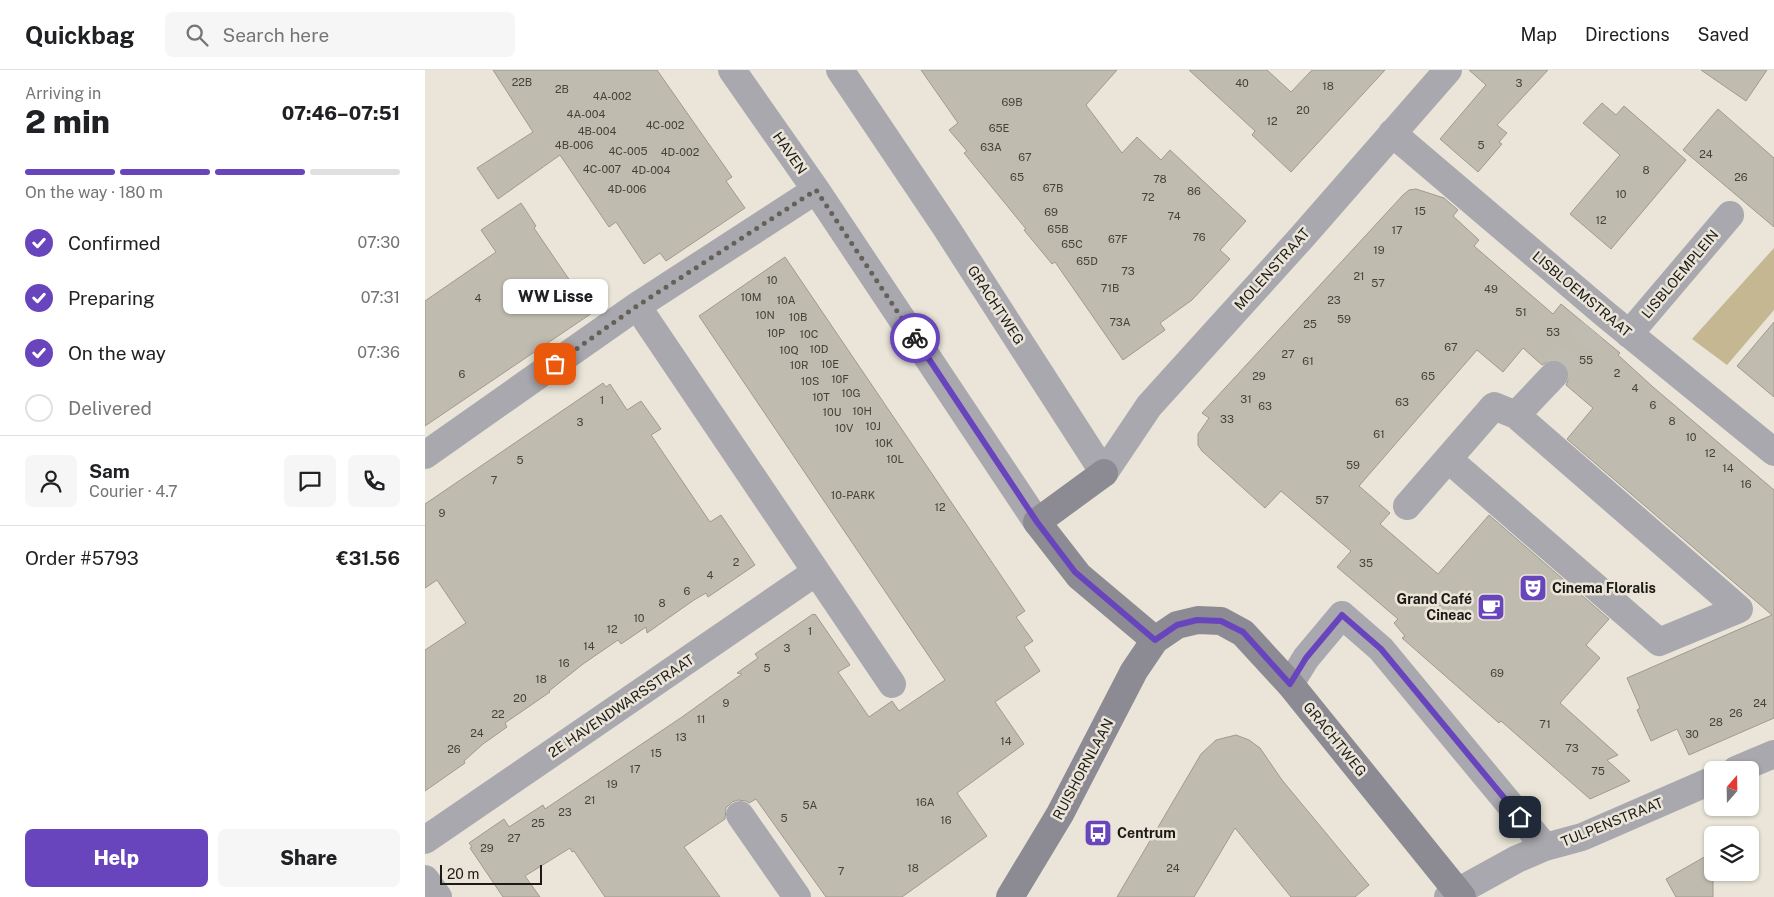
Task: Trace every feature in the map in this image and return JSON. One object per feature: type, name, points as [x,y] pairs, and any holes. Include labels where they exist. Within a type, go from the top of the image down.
[{"type":"main road","points":[[1037,522],[1103,473]]},
{"type":"main road","name":"HAVEN","points":[[1037,522],[1079,576],[1155,640]]},
{"type":"main road","name":"GRACHTWEG","points":[[1155,640],[1177,625],[1197,620],[1221,621],[1243,632],[1290,684],[1456,895]]},
{"type":"main road","name":"RUISHORNLAAN","points":[[1010,897],[1060,814],[1133,671],[1155,640]]},
{"type":"street","name":"HAVEN","points":[[732,70],[816,190],[1037,522]]},
{"type":"street","name":"GRACHTWEG","points":[[840,70],[945,226],[1103,473]]},
{"type":"street","name":"MOLENSTRAAT","points":[[1103,473],[1149,406],[1302,236],[1447,70]]},
{"type":"street","name":"LISBLOEMSTRAAT","points":[[1392,133],[1599,322],[1629,334],[1774,452]]},
{"type":"street","points":[[425,455],[637,306],[816,190]]},
{"type":"street","name":"LISBLOEMPLEIN","points":[[1629,334],[1730,214]]},
{"type":"street","points":[[637,306],[892,684]]},
{"type":"street","points":[[1516,415],[1554,375]]},
{"type":"street","points":[[1407,506],[1448,459],[1495,406],[1516,415],[1739,609],[1659,642],[1448,459]]},
{"type":"street","name":"2E HAVENDWARSSTRAAT","points":[[425,840],[816,572]]},
{"type":"street","points":[[1290,684],[1306,658],[1342,615],[1381,649],[1545,847]]},
{"type":"street","points":[[1757,761],[1774,754]]},
{"type":"street","name":"TULPENSTRAAT","points":[[1456,895],[1517,859],[1545,847],[1582,836],[1704,784]]},
{"type":"street","points":[[740,816],[797,897]]},
{"type":"street","points":[[425,878],[438,897]]},
{"type":"shaded area","points":[[1774,248],[1774,310],[1727,365],[1692,339]]},
{"type":"building","points":[[493,70],[657,70],[732,177],[726,181],[745,208],[666,261],[660,253],[644,264],[616,222],[609,227],[560,155],[498,199],[477,168],[533,132]]},
{"type":"building","points":[[921,70],[1117,70],[1086,105],[1122,153],[1137,137],[1161,160],[1170,150],[1246,221],[1220,250],[1230,259],[1192,300],[1160,323],[1165,330],[1123,360],[1055,262],[1052,264],[964,153],[967,151],[949,130],[958,123]]},
{"type":"building","points":[[1189,70],[1267,70],[1291,92],[1312,70],[1385,70],[1291,172],[1252,135],[1255,131]]},
{"type":"building","points":[[1469,70],[1548,70],[1497,125],[1507,133],[1499,142],[1502,144],[1478,172],[1440,139],[1486,85]]},
{"type":"building","points":[[1701,70],[1767,70],[1746,101]]},
{"type":"building","points":[[1602,103],[1616,115],[1624,106],[1686,160],[1611,249],[1570,214],[1620,155],[1583,123]]},
{"type":"building","points":[[1718,109],[1774,158],[1774,227],[1683,150]]},
{"type":"building","points":[[1416,189],[1444,198],[1458,210],[1453,216],[1479,240],[1474,246],[1553,314],[1561,304],[1620,353],[1618,355],[1653,387],[1774,490],[1774,718],[1689,755],[1677,729],[1651,741],[1637,710],[1640,708],[1627,678],[1772,615],[1567,439],[1593,408],[1566,385],[1569,378],[1569,370],[1565,364],[1558,360],[1550,360],[1542,365],[1523,348],[1503,372],[1477,350],[1359,486],[1390,513],[1380,524],[1438,574],[1489,515],[1609,619],[1586,645],[1600,658],[1560,703],[1618,755],[1607,760],[1630,781],[1590,799],[1402,638],[1405,636],[1394,623],[1398,619],[1337,567],[1351,551],[1281,491],[1265,508],[1202,451],[1198,445],[1198,434],[1209,418],[1202,413],[1403,195],[1409,190]]},
{"type":"building","points":[[521,203],[536,226],[534,228],[592,313],[425,426],[425,301],[496,252],[481,230]]},
{"type":"building","points":[[785,257],[1025,611],[1016,617],[1033,641],[1024,647],[1040,671],[995,702],[1024,744],[957,793],[987,836],[902,897],[826,897],[756,799],[749,803],[738,800],[732,802],[726,808],[725,819],[684,847],[720,897],[605,897],[574,851],[572,852],[570,848],[525,876],[540,897],[503,897],[470,848],[472,847],[469,843],[504,819],[509,827],[543,805],[545,809],[682,717],[742,674],[737,673],[758,658],[755,654],[813,614],[815,614],[850,665],[838,672],[869,717],[892,701],[899,711],[945,680],[699,316]]},
{"type":"building","points":[[1774,322],[1774,397],[1737,366]]},
{"type":"building","points":[[603,383],[606,387],[610,384],[627,410],[641,401],[661,429],[651,435],[710,522],[721,515],[755,565],[708,597],[706,593],[694,600],[647,633],[646,627],[621,644],[618,640],[583,664],[550,692],[505,723],[507,727],[483,744],[464,761],[465,763],[425,791],[425,650],[466,623],[437,580],[425,588],[425,504]]},
{"type":"building","points":[[1236,735],[1249,740],[1260,748],[1282,780],[1369,885],[1355,897],[1291,897],[1235,828],[1194,897],[1117,897],[1201,754],[1216,740]]},
{"type":"building","points":[[1704,857],[1704,881],[1713,881],[1713,897],[1676,897],[1666,879]]},
{"type":"tunnel","points":[[1554,375],[1592,330]]},
{"type":"way so far","points":[[555,364],[637,306],[816,190],[915,338]]},
{"type":"place","name":"WW Lisse","points":[[555,364]]},
{"type":"place","name":"Cinema Floralis","points":[[1533,588]]},
{"type":"place","name":"Grand Café Cineac","points":[[1491,607]]},
{"type":"place","name":"Centrum","points":[[1098,833]]},
{"type":"route","points":[[915,338],[1037,522],[1075,572],[1155,640],[1177,625],[1197,620],[1221,621],[1243,632],[1290,684],[1306,658],[1342,615],[1381,649],[1520,817]]}]
